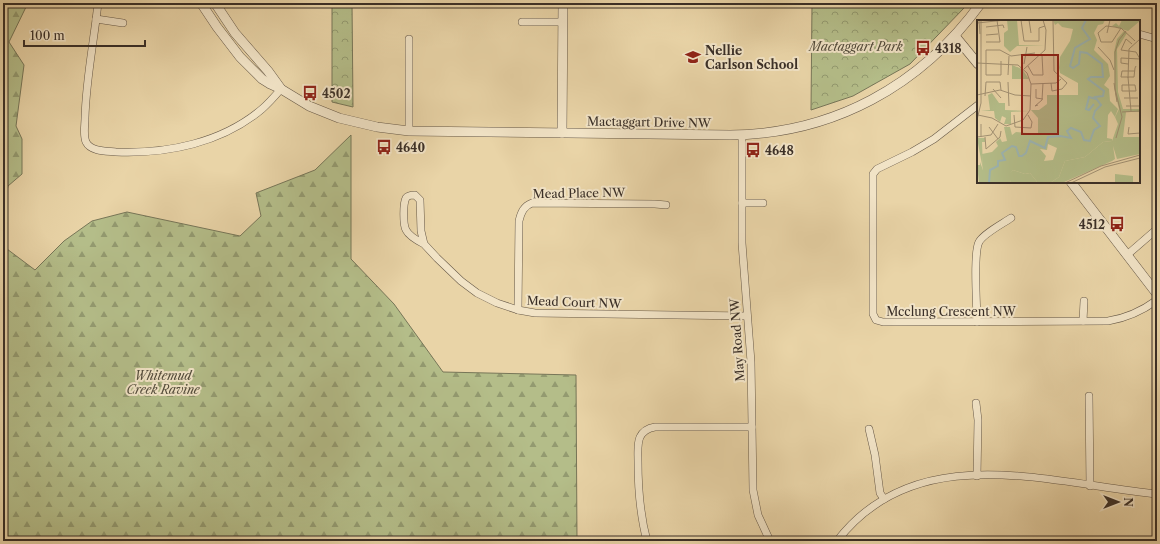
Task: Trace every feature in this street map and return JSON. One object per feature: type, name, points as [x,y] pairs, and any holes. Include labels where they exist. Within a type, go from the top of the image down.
[{"type":"street","points":[[98,3],[86,85],[85,139],[89,146],[98,150],[154,152],[166,151],[196,143],[224,132],[252,116],[268,103],[281,89]]},
{"type":"street","name":"Mactaggart Drive NW","points":[[202,3],[217,27],[240,57],[262,79],[309,106],[339,118],[377,128],[409,131],[742,135],[771,132],[803,126],[836,116],[874,99],[906,79],[935,56],[955,36],[981,3]]},
{"type":"street","name":"Mactaggart Drive NW","points":[[215,3],[235,33],[268,71],[281,89]]},
{"type":"street","points":[[562,133],[563,3]]},
{"type":"street","points":[[96,19],[123,23]]},
{"type":"street","points":[[522,22],[563,22]]},
{"type":"street","points":[[1140,34],[1157,39]]},
{"type":"street","points":[[955,36],[977,63]]},
{"type":"street","points":[[409,39],[409,131]]},
{"type":"street","name":"Mcclung Crescent NW","points":[[977,106],[934,139],[878,169],[873,174],[873,314],[875,317],[880,322],[1108,321],[1126,317],[1143,310],[1157,300]]},
{"type":"street","name":"May Road NW","points":[[742,135],[743,267],[751,362],[752,480],[755,503],[760,522],[770,541]]},
{"type":"street","points":[[1072,183],[1157,294]]},
{"type":"street","name":"Mead Court NW","points":[[424,244],[421,231],[420,200],[415,195],[409,196],[406,198],[404,205],[404,222],[408,234],[424,244],[461,281],[477,293],[497,304],[535,313],[746,316]]},
{"type":"street","name":"Mead Place NW","points":[[518,310],[519,221],[520,215],[525,206],[532,203],[666,205]]},
{"type":"street","points":[[742,203],[763,203]]},
{"type":"street","points":[[977,322],[976,253],[979,242],[987,234],[1011,218]]},
{"type":"street","points":[[1128,255],[1157,229]]},
{"type":"street","points":[[1083,322],[1084,301]]},
{"type":"street","points":[[1089,396],[1090,486]]},
{"type":"street","points":[[976,403],[978,420],[977,476]]},
{"type":"street","points":[[647,541],[641,515],[638,486],[638,447],[640,437],[644,432],[648,428],[655,427],[752,427]]},
{"type":"street","points":[[869,428],[880,493],[884,499]]},
{"type":"street","points":[[837,541],[856,519],[884,499],[909,486],[934,479],[953,476],[1029,476],[1090,486],[1157,494]]},
{"type":"green space","points":[[3,3],[26,3],[26,7],[9,42],[24,65],[16,126],[22,139],[22,174],[8,186],[3,213]]},
{"type":"green space","points":[[332,3],[352,3],[353,107],[332,102]]},
{"type":"green space","name":"Mactaggart Park","points":[[812,3],[966,3],[964,8],[910,64],[853,96],[811,110]]},
{"type":"green space","name":"Whitemud Creek Ravine","points":[[351,135],[351,259],[394,304],[443,372],[576,375],[577,541],[3,541],[3,246],[35,270],[64,241],[92,221],[127,212],[240,236],[261,216],[256,193],[315,170]]},
{"type":"place","name":"4318","points":[[923,48]]},
{"type":"place","name":"Nellie Carlson School","points":[[693,57]]},
{"type":"place","name":"4502","points":[[310,93]]},
{"type":"place","name":"4640","points":[[384,147]]},
{"type":"place","name":"4648","points":[[753,150]]},
{"type":"place","name":"4512","points":[[1117,224]]}]
